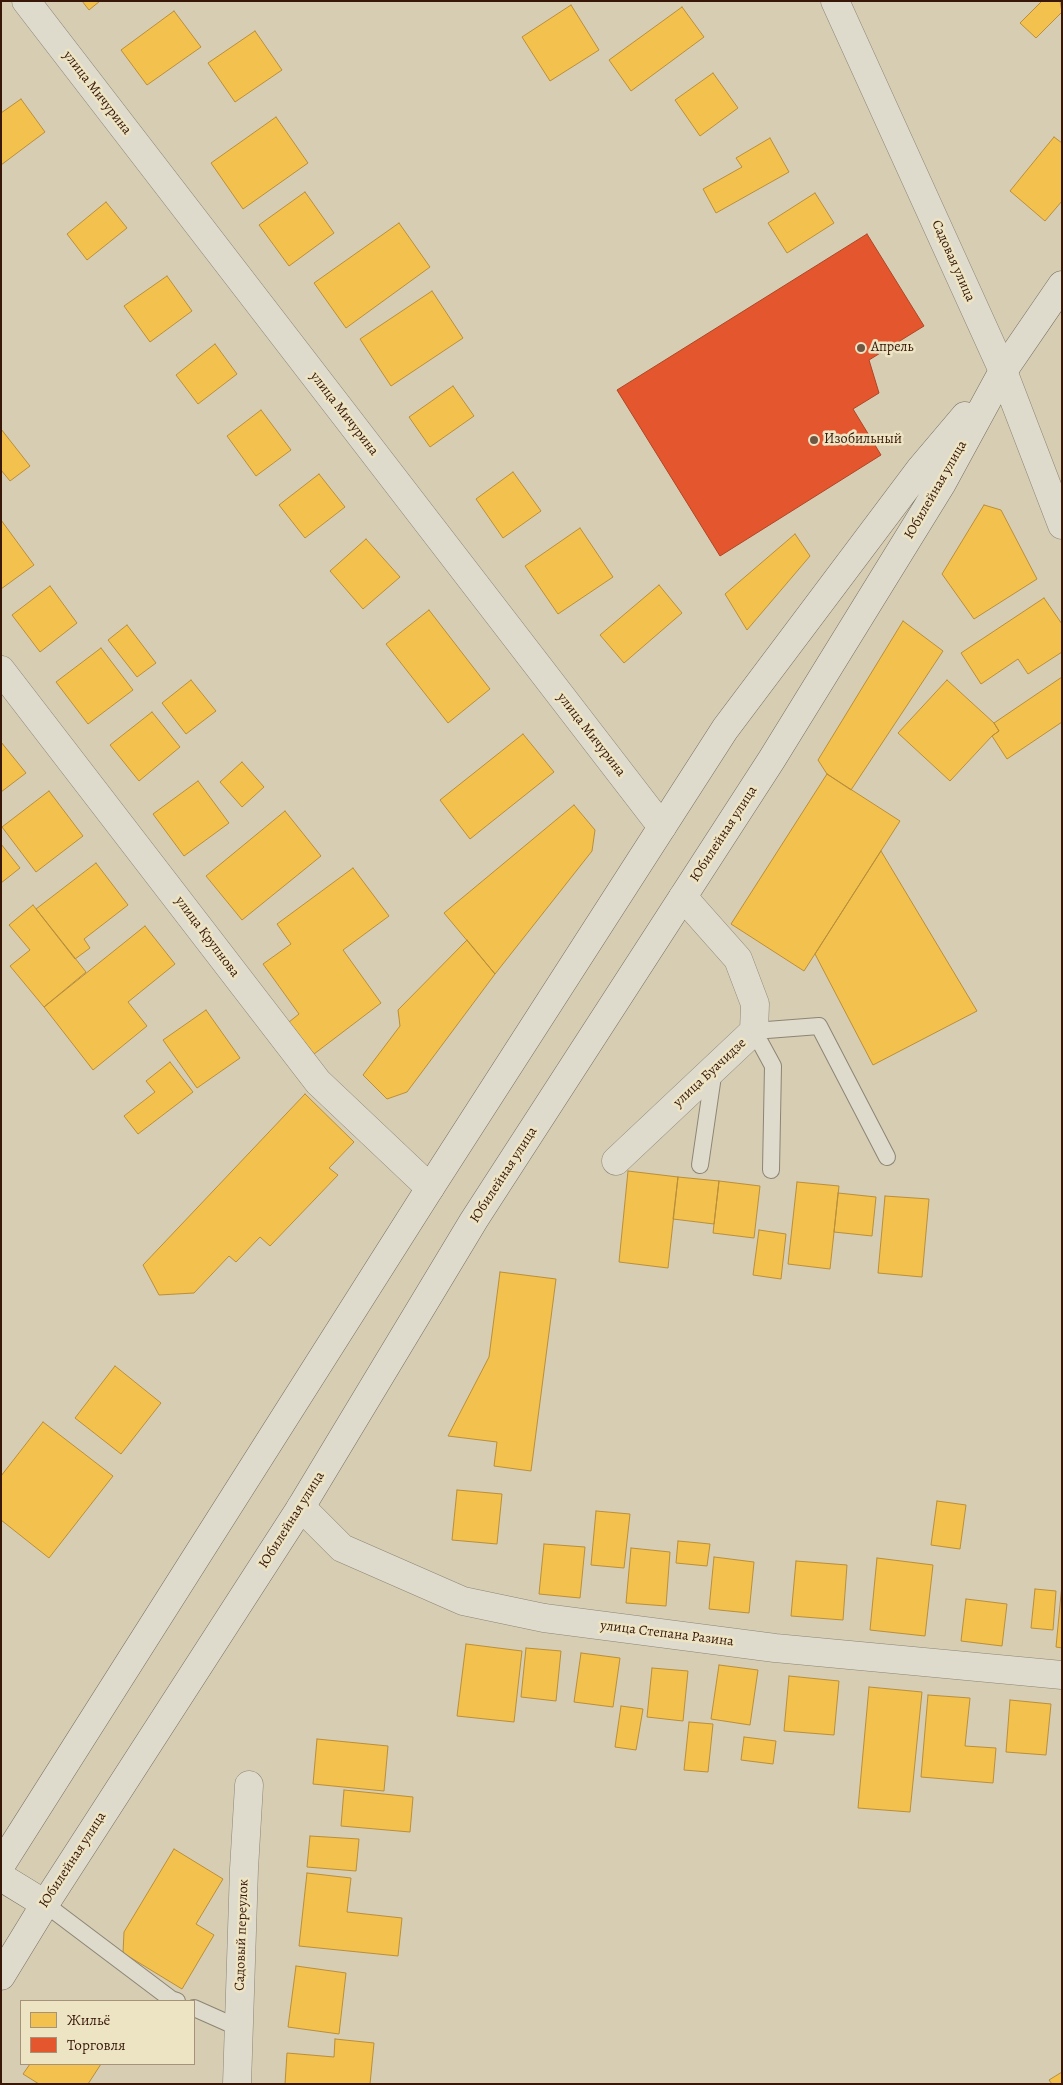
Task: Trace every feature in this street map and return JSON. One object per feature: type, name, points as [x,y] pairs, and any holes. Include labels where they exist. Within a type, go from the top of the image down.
[{"type":"main road","name":"улица Мичурина","points":[[26,1],[662,826]]},
{"type":"main road","name":"Садовая улица","points":[[835,1],[1003,371],[1062,525]]},
{"type":"main road","name":"Юбилейная улица","points":[[1,1865],[430,1188],[725,729],[921,468],[1003,371],[1062,285]]},
{"type":"main road","name":"Юбилейная улица","points":[[1,1976],[45,1904],[301,1507],[474,1220],[772,759],[941,485],[1003,371]]},
{"type":"main road","name":"улица Крупнова","points":[[1,670],[318,1082],[430,1188]]},
{"type":"main road","name":"улица Буачидзе","points":[[616,1161],[754,1031],[754,1004],[738,959],[683,897]]},
{"type":"main road","name":"улица Степана Разина","points":[[301,1507],[342,1548],[463,1601],[544,1618],[775,1648],[1062,1675]]},
{"type":"main road","name":"Садовый переулок","points":[[237,2084],[244,1869],[249,1786]]},
{"type":"main road","points":[[1,1877],[45,1904]]},
{"type":"lane","points":[[771,1170],[773,1066],[754,1031],[819,1026],[887,1157]]},
{"type":"lane","points":[[700,1165],[714,1069]]},
{"type":"lane","points":[[45,1904],[175,2000]]},
{"type":"lane","points":[[195,2008],[239,2028]]},
{"type":"building: Жильё","points":[[82,1],[100,1],[89,10]]},
{"type":"building: Жильё","points":[[1042,1],[1060,1],[1062,12],[1036,38],[1020,23]]},
{"type":"building: Жильё","points":[[571,5],[599,50],[550,81],[522,37]]},
{"type":"building: Жильё","points":[[682,7],[704,37],[631,91],[609,60]]},
{"type":"building: Жильё","points":[[174,11],[201,47],[147,85],[121,50]]},
{"type":"building: Жильё","points":[[255,31],[282,70],[235,102],[208,63]]},
{"type":"building: Жильё","points":[[713,73],[738,108],[700,136],[675,100]]},
{"type":"building: Жильё","points":[[21,99],[45,132],[1,165],[1,113]]},
{"type":"building: Жильё","points":[[276,117],[308,163],[243,209],[211,163]]},
{"type":"building: Жильё","points":[[1054,137],[1062,143],[1062,201],[1045,221],[1010,191]]},
{"type":"building: Жильё","points":[[770,138],[789,172],[716,213],[703,189],[742,167],[736,158]]},
{"type":"building: Жильё","points":[[305,192],[334,233],[289,266],[259,225]]},
{"type":"building: Жильё","points":[[815,193],[834,223],[787,253],[768,223]]},
{"type":"building: Жильё","points":[[106,202],[127,228],[87,260],[67,234]]},
{"type":"building: Жильё","points":[[399,223],[430,267],[346,328],[314,283]]},
{"type":"building: Жильё","points":[[167,276],[192,311],[150,342],[124,306]]},
{"type":"building: Жильё","points":[[432,291],[463,338],[391,386],[360,339]]},
{"type":"building: Жильё","points":[[215,344],[237,374],[198,404],[176,375]]},
{"type":"building: Жильё","points":[[453,386],[474,416],[430,447],[409,417]]},
{"type":"building: Жильё","points":[[261,410],[291,450],[256,476],[227,436]]},
{"type":"building: Жильё","points":[[1,429],[30,466],[10,481],[1,470]]},
{"type":"building: Жильё","points":[[513,472],[541,511],[503,538],[476,499]]},
{"type":"building: Жильё","points":[[319,474],[345,507],[305,538],[279,505]]},
{"type":"building: Жильё","points":[[984,505],[1001,510],[1037,579],[974,619],[942,574]]},
{"type":"building: Жильё","points":[[1,520],[34,565],[1,589]]},
{"type":"building: Жильё","points":[[580,528],[613,577],[558,614],[525,566]]},
{"type":"building: Жильё","points":[[795,534],[810,556],[747,630],[725,594]]},
{"type":"building: Жильё","points":[[366,539],[400,577],[363,609],[330,571]]},
{"type":"building: Жильё","points":[[659,585],[682,613],[624,663],[600,635]]},
{"type":"building: Жильё","points":[[50,586],[77,623],[40,652],[12,615]]},
{"type":"building: Жильё","points":[[1044,598],[1062,624],[1062,652],[1028,674],[1018,659],[981,684],[961,653]]},
{"type":"building: Жильё","points":[[429,610],[490,689],[448,723],[386,644]]},
{"type":"building: Жильё","points":[[903,621],[943,651],[851,790],[827,774],[818,760]]},
{"type":"building: Жильё","points":[[127,625],[156,663],[137,677],[108,640]]},
{"type":"building: Жильё","points":[[101,648],[133,690],[88,724],[56,682]]},
{"type":"building: Жильё","points":[[1062,677],[1062,722],[1007,759],[992,736],[999,731],[994,723]]},
{"type":"building: Жильё","points":[[191,680],[216,711],[186,734],[162,703]]},
{"type":"building: Жильё","points":[[947,680],[994,723],[999,731],[950,781],[898,733]]},
{"type":"building: Жильё","points":[[152,712],[180,747],[139,781],[110,745]]},
{"type":"building: Жильё","points":[[523,734],[554,772],[470,839],[440,800]]},
{"type":"building: Жильё","points":[[1,742],[26,773],[1,792]]},
{"type":"building: Жильё","points":[[242,762],[264,787],[242,807],[220,782]]},
{"type":"building: Жильё","points":[[827,774],[900,821],[804,971],[731,924]]},
{"type":"building: Жильё","points":[[198,781],[229,823],[184,856],[153,814]]},
{"type":"building: Жильё","points":[[49,791],[83,836],[36,872],[2,827]]},
{"type":"building: Жильё","points":[[574,805],[595,830],[592,851],[495,974],[444,913]]},
{"type":"building: Жильё","points":[[285,811],[321,856],[242,920],[206,876]]},
{"type":"building: Жильё","points":[[1,844],[20,868],[1,883]]},
{"type":"building: Жильё","points":[[881,851],[977,1011],[873,1065],[815,954]]},
{"type":"building: Жильё","points":[[96,863],[128,905],[84,939],[90,948],[75,959],[36,909]]},
{"type":"building: Жильё","points":[[353,868],[389,916],[343,950],[381,1003],[314,1054],[289,1022],[299,1014],[263,964],[291,944],[277,924]]},
{"type":"building: Жильё","points":[[33,905],[86,972],[44,1007],[10,966],[30,950],[9,925]]},
{"type":"building: Жильё","points":[[145,926],[175,964],[128,1002],[147,1026],[93,1070],[44,1007]]},
{"type":"building: Жильё","points":[[467,940],[495,974],[407,1092],[387,1099],[363,1075],[400,1026],[398,1010]]},
{"type":"building: Жильё","points":[[206,1010],[240,1058],[197,1088],[163,1040]]},
{"type":"building: Жильё","points":[[170,1062],[193,1092],[138,1134],[124,1116],[155,1092],[146,1081]]},
{"type":"building: Жильё","points":[[305,1094],[354,1142],[329,1168],[338,1175],[270,1246],[260,1237],[236,1262],[229,1256],[194,1293],[159,1295],[143,1265]]},
{"type":"building: Жильё","points":[[628,1171],[678,1177],[668,1268],[619,1262]]},
{"type":"building: Жильё","points":[[678,1177],[719,1181],[714,1224],[673,1219]]},
{"type":"building: Жильё","points":[[719,1181],[760,1186],[754,1238],[713,1233]]},
{"type":"building: Жильё","points":[[797,1182],[839,1186],[830,1269],[788,1264]]},
{"type":"building: Жильё","points":[[838,1193],[876,1197],[872,1236],[834,1232]]},
{"type":"building: Жильё","points":[[885,1196],[929,1199],[922,1277],[878,1273]]},
{"type":"building: Жильё","points":[[759,1230],[786,1234],[781,1279],[753,1275]]},
{"type":"building: Жильё","points":[[500,1272],[556,1279],[531,1471],[494,1466],[497,1442],[448,1436],[489,1357]]},
{"type":"building: Жильё","points":[[115,1366],[161,1403],[121,1454],[75,1418]]},
{"type":"building: Жильё","points":[[43,1422],[113,1476],[49,1558],[1,1520],[1,1476]]},
{"type":"building: Жильё","points":[[457,1490],[502,1494],[497,1544],[452,1540]]},
{"type":"building: Жильё","points":[[937,1501],[966,1505],[960,1549],[931,1545]]},
{"type":"building: Жильё","points":[[596,1511],[630,1514],[624,1568],[591,1565]]},
{"type":"building: Жильё","points":[[678,1541],[710,1544],[707,1566],[676,1563]]},
{"type":"building: Жильё","points":[[544,1544],[585,1547],[580,1598],[539,1594]]},
{"type":"building: Жильё","points":[[631,1548],[670,1552],[666,1606],[626,1603]]},
{"type":"building: Жильё","points":[[714,1557],[754,1562],[749,1613],[709,1609]]},
{"type":"building: Жильё","points":[[877,1558],[933,1565],[925,1636],[870,1630]]},
{"type":"building: Жильё","points":[[796,1561],[847,1565],[843,1620],[791,1616]]},
{"type":"building: Жильё","points":[[1062,1584],[1062,1648],[1056,1647]]},
{"type":"building: Жильё","points":[[1035,1589],[1056,1591],[1053,1630],[1031,1628]]},
{"type":"building: Жильё","points":[[966,1599],[1007,1604],[1002,1646],[961,1641]]},
{"type":"building: Жильё","points":[[466,1644],[522,1651],[514,1722],[457,1716]]},
{"type":"building: Жильё","points":[[526,1648],[561,1651],[556,1701],[521,1697]]},
{"type":"building: Жильё","points":[[581,1653],[620,1658],[613,1707],[574,1702]]},
{"type":"building: Жильё","points":[[719,1665],[758,1670],[750,1725],[711,1719]]},
{"type":"building: Жильё","points":[[652,1668],[688,1671],[683,1721],[647,1717]]},
{"type":"building: Жильё","points":[[789,1676],[839,1681],[834,1735],[784,1731]]},
{"type":"building: Жильё","points":[[869,1687],[922,1692],[910,1812],[858,1808]]},
{"type":"building: Жильё","points":[[928,1695],[970,1698],[965,1746],[996,1748],[993,1783],[921,1777]]},
{"type":"building: Жильё","points":[[1010,1700],[1051,1704],[1046,1755],[1006,1752]]},
{"type":"building: Жильё","points":[[621,1706],[643,1709],[636,1750],[615,1747]]},
{"type":"building: Жильё","points":[[689,1722],[713,1724],[708,1772],[684,1770]]},
{"type":"building: Жильё","points":[[744,1737],[776,1741],[773,1764],[741,1760]]},
{"type":"building: Жильё","points":[[317,1739],[388,1746],[384,1791],[313,1784]]},
{"type":"building: Жильё","points":[[344,1790],[413,1797],[410,1832],[341,1826]]},
{"type":"building: Жильё","points":[[310,1836],[359,1839],[356,1871],[307,1867]]},
{"type":"building: Жильё","points":[[174,1849],[223,1879],[196,1924],[214,1935],[182,1989],[123,1953],[124,1932]]},
{"type":"building: Жильё","points":[[307,1873],[351,1878],[347,1912],[402,1918],[398,1956],[299,1946]]},
{"type":"building: Жильё","points":[[296,1966],[346,1973],[339,2034],[288,2027]]},
{"type":"building: Жильё","points":[[335,2039],[374,2043],[370,2084],[285,2084],[287,2053],[334,2057]]},
{"type":"building: Жильё","points":[[29,2065],[100,2065],[88,2084],[39,2084],[23,2074]]},
{"type":"building: Жильё","points":[[1062,2072],[1062,2084],[1052,2084],[1049,2080]]},
{"type":"building: Торговля","points":[[867,234],[924,326],[869,360],[879,393],[853,409],[881,455],[720,556],[617,390]]},
{"type":"place","name":"Апрель","points":[[861,348]]},
{"type":"place","name":"Изобильный","points":[[814,440]]}]
